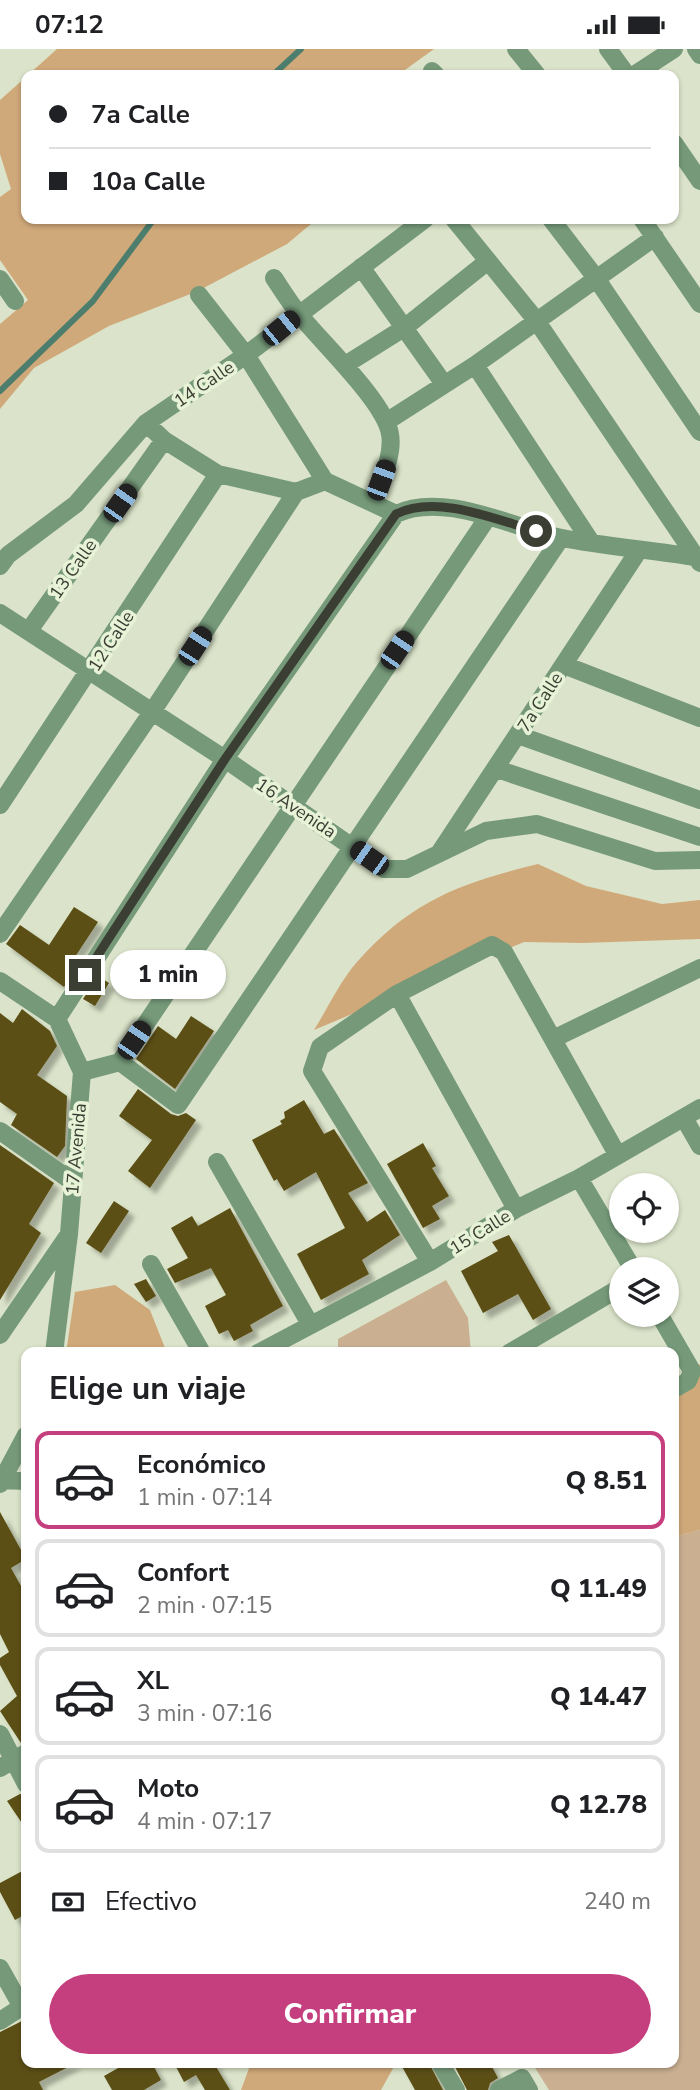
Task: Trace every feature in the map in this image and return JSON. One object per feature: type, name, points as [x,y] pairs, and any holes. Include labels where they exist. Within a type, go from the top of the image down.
[{"type":"street","points":[[516,49],[533,70]]},
{"type":"street","points":[[608,49],[623,70]]},
{"type":"street","points":[[642,70],[674,49]]},
{"type":"street","points":[[696,49],[700,55]]},
{"type":"street","points":[[679,150],[700,181]]},
{"type":"street","name":"14 Calle","points":[[0,566],[8,555],[75,504],[146,423],[246,355],[418,224]]},
{"type":"street","points":[[458,224],[536,320],[699,559]]},
{"type":"street","points":[[555,224],[596,278],[700,432]]},
{"type":"street","points":[[646,224],[700,304]]},
{"type":"street","points":[[386,422],[475,365],[655,237]]},
{"type":"street","points":[[345,365],[404,328],[488,261]]},
{"type":"street","points":[[361,267],[444,384]]},
{"type":"street","points":[[274,278],[298,314],[345,365],[386,422],[391,435],[389,459],[373,502]]},
{"type":"street","points":[[0,279],[15,301]]},
{"type":"street","points":[[200,295],[246,355],[325,481],[396,514]]},
{"type":"street","points":[[475,365],[591,542]]},
{"type":"street","points":[[146,423],[164,440],[218,474],[296,492],[325,481]]},
{"type":"street","name":"13 Calle","points":[[30,629],[164,440]]},
{"type":"street","name":"12 Calle","points":[[0,805],[218,474]]},
{"type":"street","points":[[0,934],[152,712],[296,492]]},
{"type":"street","points":[[0,981],[57,1019],[225,759],[396,514],[414,506],[433,506],[488,517],[561,538],[699,559]]},
{"type":"street","points":[[82,1072],[120,1062],[488,517]]},
{"type":"street","points":[[120,1062],[178,1105],[561,538]]},
{"type":"street","name":"7a Calle","points":[[440,852],[639,550]]},
{"type":"street","name":"16 Avenida","points":[[0,613],[30,629],[384,869],[407,869],[486,831],[537,824],[655,862],[700,860]]},
{"type":"street","points":[[564,665],[700,718]]},
{"type":"street","points":[[519,735],[700,800]]},
{"type":"street","points":[[497,769],[700,837]]},
{"type":"street","points":[[430,1262],[312,1071],[320,1047],[397,994],[492,945],[497,946],[504,952],[618,1154]]},
{"type":"street","points":[[553,1039],[700,968]]},
{"type":"street","points":[[397,994],[516,1209]]},
{"type":"street","name":"17 Avenida","points":[[55,1347],[69,1234],[82,1072],[57,1019]]},
{"type":"street","name":"15 Calle","points":[[269,1347],[430,1262],[516,1209],[579,1178],[700,1108]]},
{"type":"street","points":[[684,1118],[700,1146]]},
{"type":"street","points":[[0,1132],[73,1182]]},
{"type":"street","points":[[217,1162],[310,1324]]},
{"type":"street","points":[[579,1178],[626,1257]]},
{"type":"street","points":[[0,1335],[69,1234]]},
{"type":"street","points":[[151,1264],[199,1347]]},
{"type":"street","points":[[519,1347],[609,1294]]},
{"type":"street","points":[[667,1327],[678,1347]]},
{"type":"street","points":[[679,1349],[692,1371],[688,1381],[679,1386]]},
{"type":"street","points":[[0,1456],[21,1437]]},
{"type":"street","points":[[21,1443],[1,1482],[21,1481]]},
{"type":"street","points":[[0,1734],[13,1760]]},
{"type":"street","points":[[0,1968],[21,2001]]},
{"type":"street","points":[[0,2021],[21,2008]]},
{"type":"street","points":[[443,2068],[456,2090]]},
{"type":"street","points":[[499,2090],[522,2078],[529,2090]]},
{"type":"shaded area","points":[[57,49],[434,49],[405,70],[34,70]]},
{"type":"shaded area","points":[[21,81],[21,224],[311,224],[287,244],[198,291],[109,326],[34,368],[0,409],[0,324],[28,300],[0,260],[0,197],[11,189],[0,154],[0,100]]},
{"type":"shaded area","points":[[538,864],[586,886],[662,904],[700,900],[700,939],[524,942],[314,1030],[351,969],[398,923],[439,897],[461,887]]},
{"type":"shaded area","points":[[446,1280],[468,1318],[470,1347],[338,1347],[338,1339]]},
{"type":"shaded area","points":[[115,1285],[150,1310],[165,1347],[67,1347],[75,1292]]},
{"type":"shaded area","points":[[700,1364],[700,1530],[679,1536],[679,1377]]},
{"type":"shaded area","points":[[700,1530],[700,2090],[549,2090],[535,2068],[679,2068],[679,1536]]},
{"type":"shaded area","points":[[249,2068],[393,2068],[381,2090],[241,2090]]},
{"type":"building","points":[[74,907],[98,922],[73,960],[79,964],[64,987],[6,944],[20,925],[49,945]]},
{"type":"building","points":[[98,976],[109,983],[95,1006],[83,999]]},
{"type":"building","points":[[22,1009],[50,1031],[57,1046],[37,1075],[67,1096],[65,1146],[57,1157],[11,1125],[17,1114],[0,1102],[0,1013],[13,1023]]},
{"type":"building","points":[[191,1016],[214,1031],[175,1089],[136,1059],[158,1026],[176,1039]]},
{"type":"building","points":[[138,1089],[171,1114],[178,1116],[186,1113],[196,1120],[150,1188],[128,1171],[152,1140],[119,1116]]},
{"type":"building","points":[[304,1100],[324,1134],[334,1129],[368,1183],[348,1193],[367,1222],[385,1210],[400,1235],[362,1260],[369,1274],[321,1300],[297,1254],[345,1228],[316,1172],[284,1191],[277,1179],[274,1181],[252,1140],[282,1124],[280,1121],[285,1118],[284,1112]]},
{"type":"building","points":[[423,1143],[436,1166],[432,1168],[449,1196],[432,1206],[440,1219],[423,1228],[387,1164]]},
{"type":"building","points":[[0,1145],[54,1183],[29,1224],[41,1233],[0,1300]]},
{"type":"building","points":[[114,1201],[129,1211],[101,1253],[86,1243]]},
{"type":"building","points":[[230,1208],[283,1306],[250,1325],[253,1331],[234,1341],[228,1330],[219,1334],[205,1306],[226,1295],[211,1268],[175,1283],[167,1269],[188,1258],[171,1228],[192,1216],[198,1226]]},
{"type":"building","points":[[509,1235],[551,1309],[533,1320],[518,1294],[483,1313],[461,1271],[498,1251],[492,1242]]},
{"type":"building","points":[[146,1279],[156,1296],[146,1302],[134,1284]]},
{"type":"building","points":[[0,1512],[21,1550],[21,1562],[11,1568],[21,1586],[21,1743],[0,1711],[17,1696],[0,1665],[0,1658],[9,1652],[0,1634]]},
{"type":"building","points":[[21,1794],[21,1822],[7,1801]]},
{"type":"building","points":[[21,1872],[21,1917],[15,1920],[0,1892],[0,1883]]},
{"type":"building","points":[[21,2022],[21,2068],[66,2068],[39,2082],[43,2090],[0,2090],[0,2032]]},
{"type":"building","points":[[118,2068],[155,2068],[161,2080],[144,2090],[112,2090],[104,2076]]},
{"type":"building","points":[[177,2068],[217,2068],[230,2090],[205,2090],[196,2075],[184,2082]]},
{"type":"building","points":[[403,2068],[432,2068],[443,2090],[415,2090]]},
{"type":"building","points":[[456,2068],[493,2068],[498,2078],[490,2083],[488,2090],[467,2090]]},
{"type":"waterway","points":[[278,70],[301,49]]},
{"type":"waterway","points":[[0,391],[93,301],[150,224]]},
{"type":"route","points":[[85,975],[225,759],[396,514],[414,506],[433,506],[488,517],[536,531]]}]
